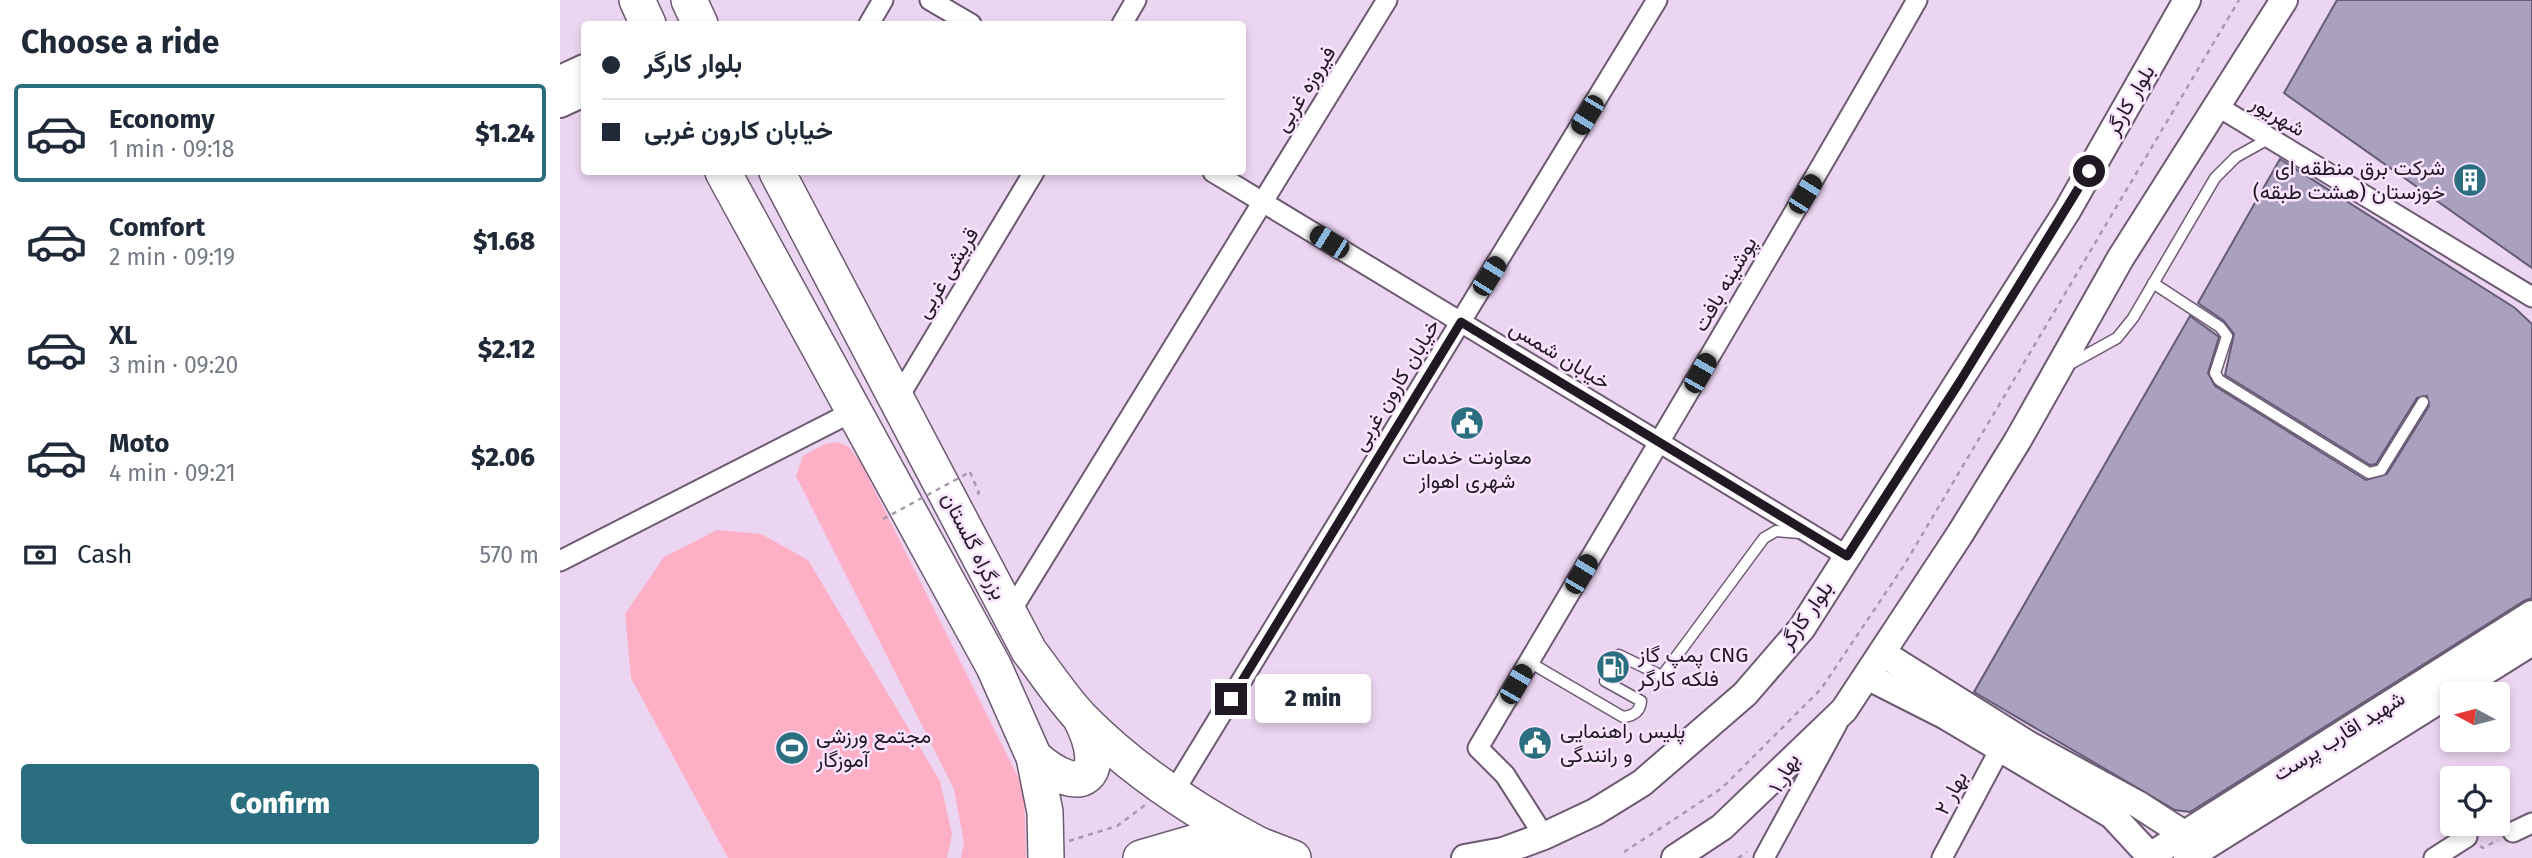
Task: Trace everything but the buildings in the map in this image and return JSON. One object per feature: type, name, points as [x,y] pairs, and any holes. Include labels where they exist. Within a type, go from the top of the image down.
[{"type":"highway","points":[[637,0],[647,21]]},
{"type":"highway","points":[[689,0],[699,21]]},
{"type":"highway","name":"بزرگراه گلستان","points":[[725,175],[994,667],[1034,757],[1045,812],[1046,853]]},
{"type":"highway","name":"بزرگراه گلستان","points":[[780,175],[1029,651],[1080,717],[1115,750],[1218,823],[1259,845]]},
{"type":"highway","points":[[1034,757],[1062,778],[1076,780],[1087,775],[1094,765],[1095,752],[1080,717]]},
{"type":"highway","points":[[1141,858],[1196,842],[1259,845],[1293,858]]},
{"type":"main road","name":"بلوار کارگر","points":[[1465,858],[1500,854],[1544,836],[1595,812],[1642,783],[1745,694],[1802,628],[2067,211],[2187,0]]},
{"type":"main road","points":[[1675,858],[1722,827],[1844,710],[1960,534],[2120,259],[2284,0]]},
{"type":"main road","points":[[560,79],[581,69]]},
{"type":"main road","points":[[560,104],[581,94]]},
{"type":"main road","name":"شهید اقارب پرست","points":[[2185,846],[2532,614]]},
{"type":"main road","name":"شهید اقارب پرست","points":[[2148,857],[2185,846],[2532,642]]},
{"type":"main road","points":[[1882,653],[2029,745],[2139,805],[2185,846]]},
{"type":"main road","points":[[1867,676],[1947,716],[2112,815],[2148,857]]},
{"type":"street","points":[[871,21],[883,0]]},
{"type":"street","points":[[930,0],[966,21]]},
{"type":"street","points":[[1124,21],[1136,0]]},
{"type":"street","name":"فیروزه غربی","points":[[1009,614],[1387,0]]},
{"type":"street","name":"خیابان کارون غربی","points":[[1170,791],[1657,0]]},
{"type":"street","name":"پوشینه بافت","points":[[1544,836],[1505,775],[1478,748],[1659,442],[1912,2]]},
{"type":"street","name":"شهریور","points":[[2217,106],[2532,297]]},
{"type":"street","name":"قریشی غربی","points":[[898,398],[1032,175]]},
{"type":"street","name":"خیابان شمس","points":[[1218,175],[1847,556]]},
{"type":"street","points":[[560,561],[854,411]]},
{"type":"street","name":"بهار ۱","points":[[1764,858],[1844,710]]},
{"type":"street","name":"بهار ۲","points":[[1942,858],[2000,749]]},
{"type":"street","points":[[2513,832],[2532,823]]},
{"type":"street","points":[[2434,858],[2467,837]]},
{"type":"lane","points":[[2057,371],[2116,338],[2133,318],[2215,178],[2236,157],[2271,138]]},
{"type":"lane","points":[[2153,283],[2220,327],[2227,336],[2215,373],[2219,380],[2369,473],[2381,470],[2423,402]]},
{"type":"lane","points":[[1529,662],[1573,690],[1623,716],[1636,713],[1641,701],[1605,681],[1619,655],[1662,676],[1764,538],[1776,531],[1811,534]]},
{"type":"path","points":[[1624,852],[1722,788],[1821,689],[1903,567],[2239,0]]},
{"type":"path","points":[[883,519],[970,472],[979,493]]},
{"type":"path","points":[[1046,853],[1117,825],[1170,791]]},
{"type":"path","points":[[2467,837],[2483,848],[2513,832]]},
{"type":"shaded area","points":[[838,442],[849,447],[861,463],[1024,789],[1026,858],[961,858],[964,843],[954,789],[796,476],[803,456],[825,444]]},
{"type":"shaded area","name":"مجتمع ورزشی آموزگار","points":[[717,530],[761,534],[808,560],[940,781],[952,834],[947,858],[728,858],[631,678],[625,614],[664,557]]},
{"type":"place","name":"شرکت برق منطقه ای خوزستان (هشت طبقه)","points":[[2470,180]]},
{"type":"place","name":"معاونت خدمات شهری اهواز","points":[[1467,423]]},
{"type":"place","name":"پمپ گاز CNG فلکه کارگر","points":[[1613,667]]},
{"type":"place","name":"پلیس راهنمایی و رانندگی","points":[[1535,743]]},
{"type":"place","name":"مجتمع ورزشی آموزگار","points":[[792,748]]},
{"type":"route","points":[[1231,699],[1461,322],[1847,556],[1959,383],[2007,302],[2067,211],[2089,171]]}]
